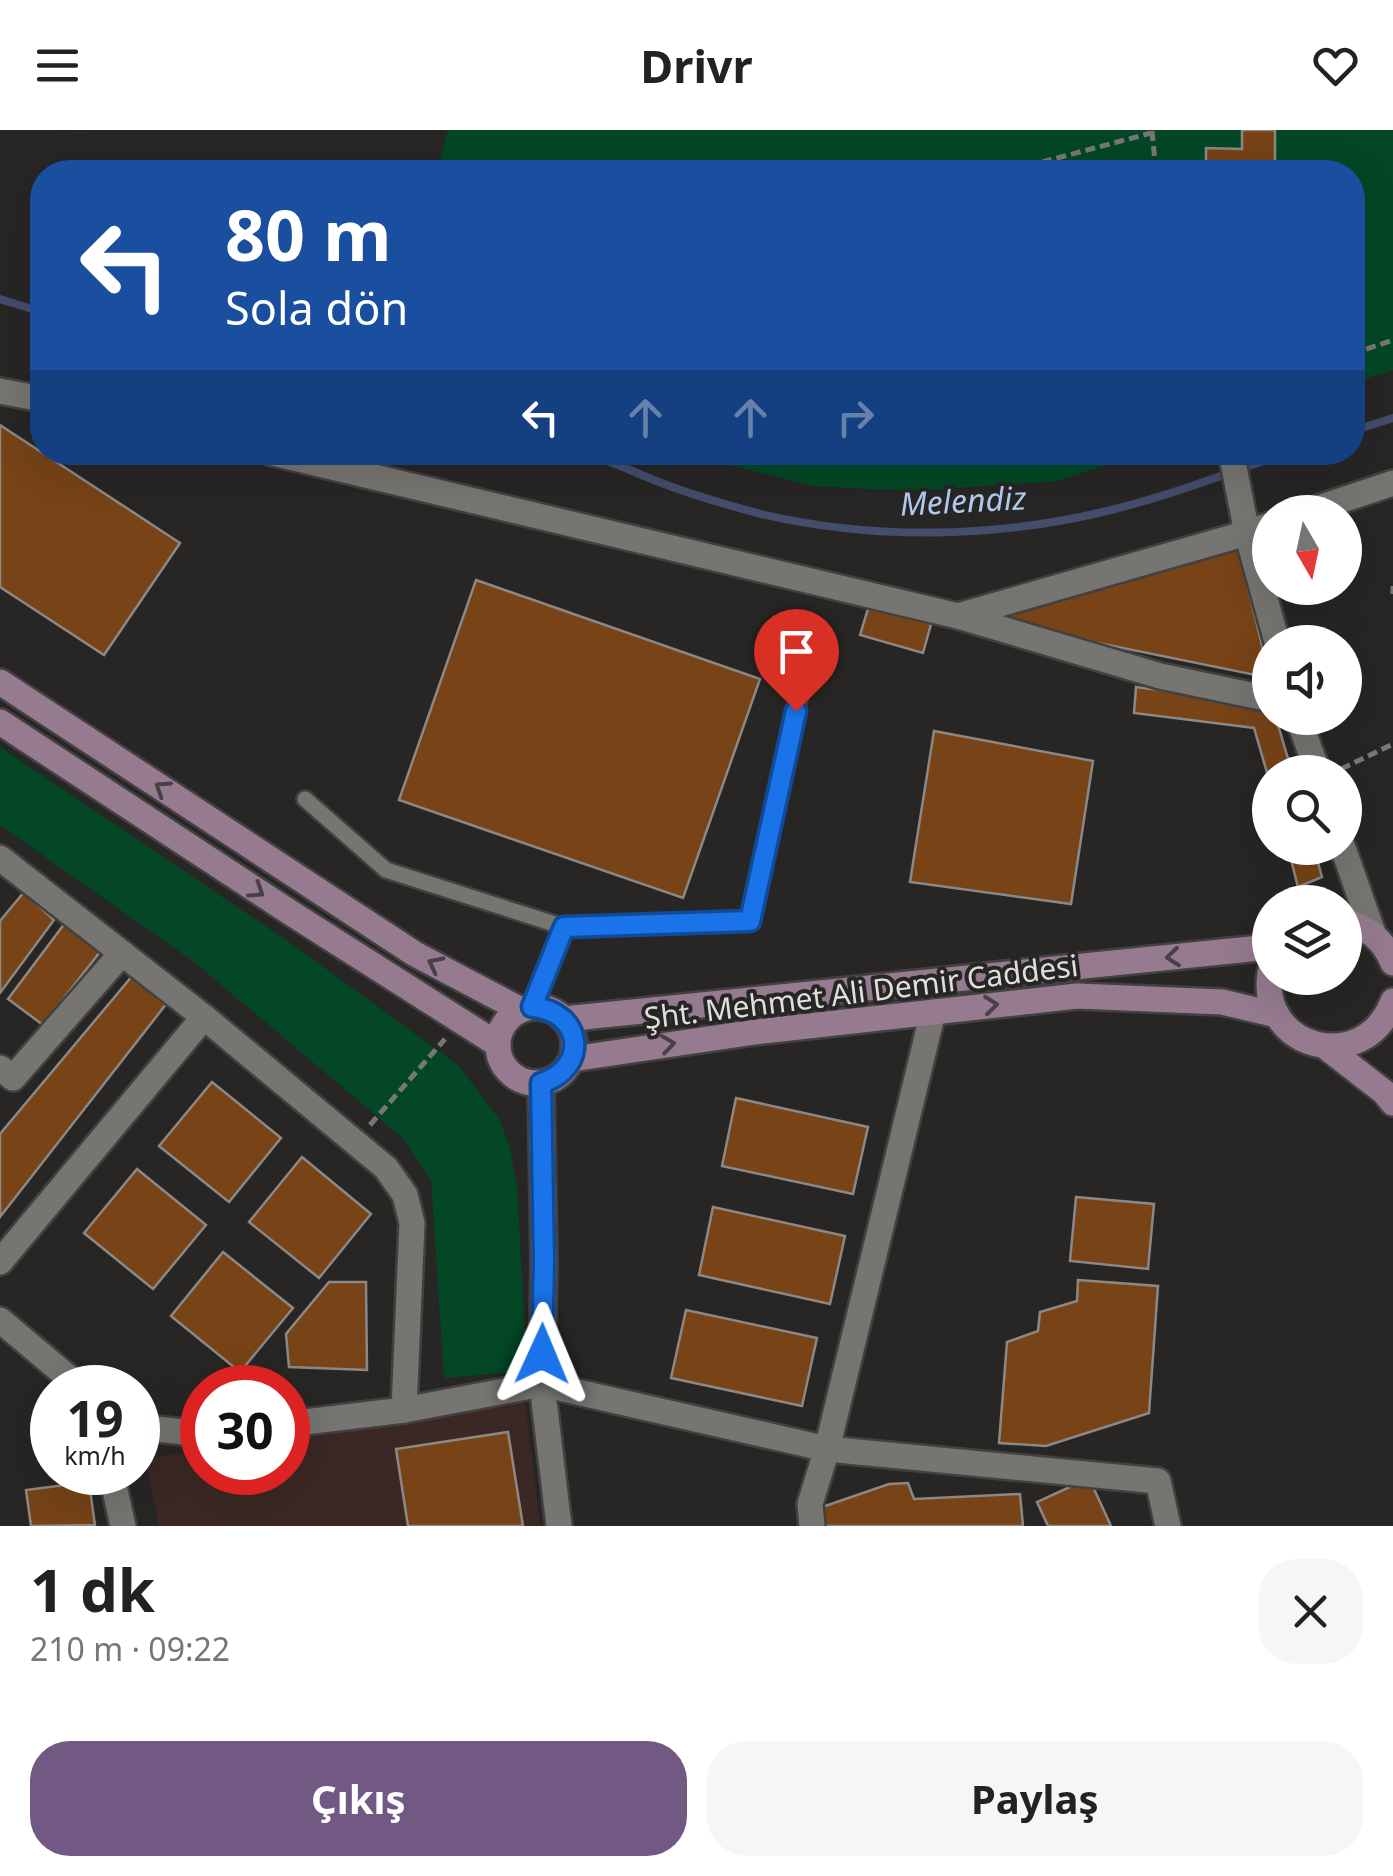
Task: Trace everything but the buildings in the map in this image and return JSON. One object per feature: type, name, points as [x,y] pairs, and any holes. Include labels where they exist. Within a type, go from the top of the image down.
[{"type":"main road","points":[[0,682],[414,954],[526,1008],[545,1008],[564,1019],[574,1040],[572,1060],[555,1079],[532,1084],[516,1079],[500,1059],[497,1044],[504,1024],[526,1008]]},
{"type":"main road","points":[[0,722],[497,1044]]},
{"type":"main road","points":[[1383,931],[1393,963]]},
{"type":"main road","name":"Şht. Mehmet Ali Demir Caddesi","points":[[564,1019],[1252,949]]},
{"type":"main road","points":[[1270,995],[1286,1027],[1307,1042],[1326,1047],[1345,1046],[1366,1038],[1391,1015]]},
{"type":"main road","name":"Şht. Mehmet Ali Demir Caddesi","points":[[572,1060],[755,1032],[1077,996],[1222,1002],[1277,1015]]},
{"type":"main road","points":[[1326,1047],[1393,1103]]},
{"type":"street","points":[[0,390],[30,396]]},
{"type":"street","points":[[363,465],[958,616],[1160,676],[1252,695]]},
{"type":"street","points":[[1236,465],[1252,510]]},
{"type":"street","points":[[1357,495],[1393,483]]},
{"type":"street","points":[[958,616],[1252,531]]},
{"type":"street","points":[[0,858],[204,1017],[386,1168],[405,1195],[412,1223],[404,1410]]},
{"type":"street","points":[[1351,865],[1383,931]]},
{"type":"street","points":[[4,1080],[122,953]]},
{"type":"street","points":[[812,1526],[810,1504],[932,1012]]},
{"type":"street","points":[[0,1262],[204,1017]]},
{"type":"street","points":[[541,1083],[542,1384],[559,1526]]},
{"type":"street","points":[[0,1321],[53,1365]]},
{"type":"street","points":[[310,1421],[404,1410],[542,1384],[826,1449],[1158,1481],[1168,1526]]},
{"type":"street","points":[[117,1495],[124,1526]]},
{"type":"lane","points":[[305,799],[386,870],[564,927],[750,921],[804,676]]},
{"type":"lane","points":[[526,1008],[564,927]]},
{"type":"path","points":[[1045,160],[1152,131],[1155,160]]},
{"type":"path","points":[[1365,350],[1393,340]]},
{"type":"path","points":[[1393,586],[1393,594]]},
{"type":"path","points":[[1362,759],[1393,744]]},
{"type":"path","points":[[355,1142],[460,1022]]},
{"type":"shaded area","points":[[525,1403],[540,1526],[159,1526],[153,1495],[160,1495],[160,1457],[180,1453],[180,1495],[310,1495],[310,1435]]},
{"type":"green space","points":[[448,130],[1393,130],[1393,370],[1365,379],[1365,160],[440,160]]},
{"type":"green space","points":[[729,465],[1107,465],[1058,481],[911,491],[812,486]]},
{"type":"green space","points":[[0,747],[292,944],[459,1066],[499,1119],[510,1148],[517,1187],[527,1371],[444,1378],[431,1180],[404,1139],[194,962],[0,825]]},
{"type":"waterway","name":"Melendiz","points":[[0,299],[30,308]]},
{"type":"waterway","name":"Melendiz","points":[[1365,427],[1393,418]]},
{"type":"waterway","name":"Melendiz","points":[[619,465],[684,491],[761,514],[849,529],[894,532],[983,530],[1072,519],[1181,490],[1252,465]]},
{"type":"route","points":[[542,1354],[541,1083],[555,1079],[567,1068],[574,1040],[570,1027],[556,1012],[532,1007],[564,927],[750,921],[796,711]]}]
